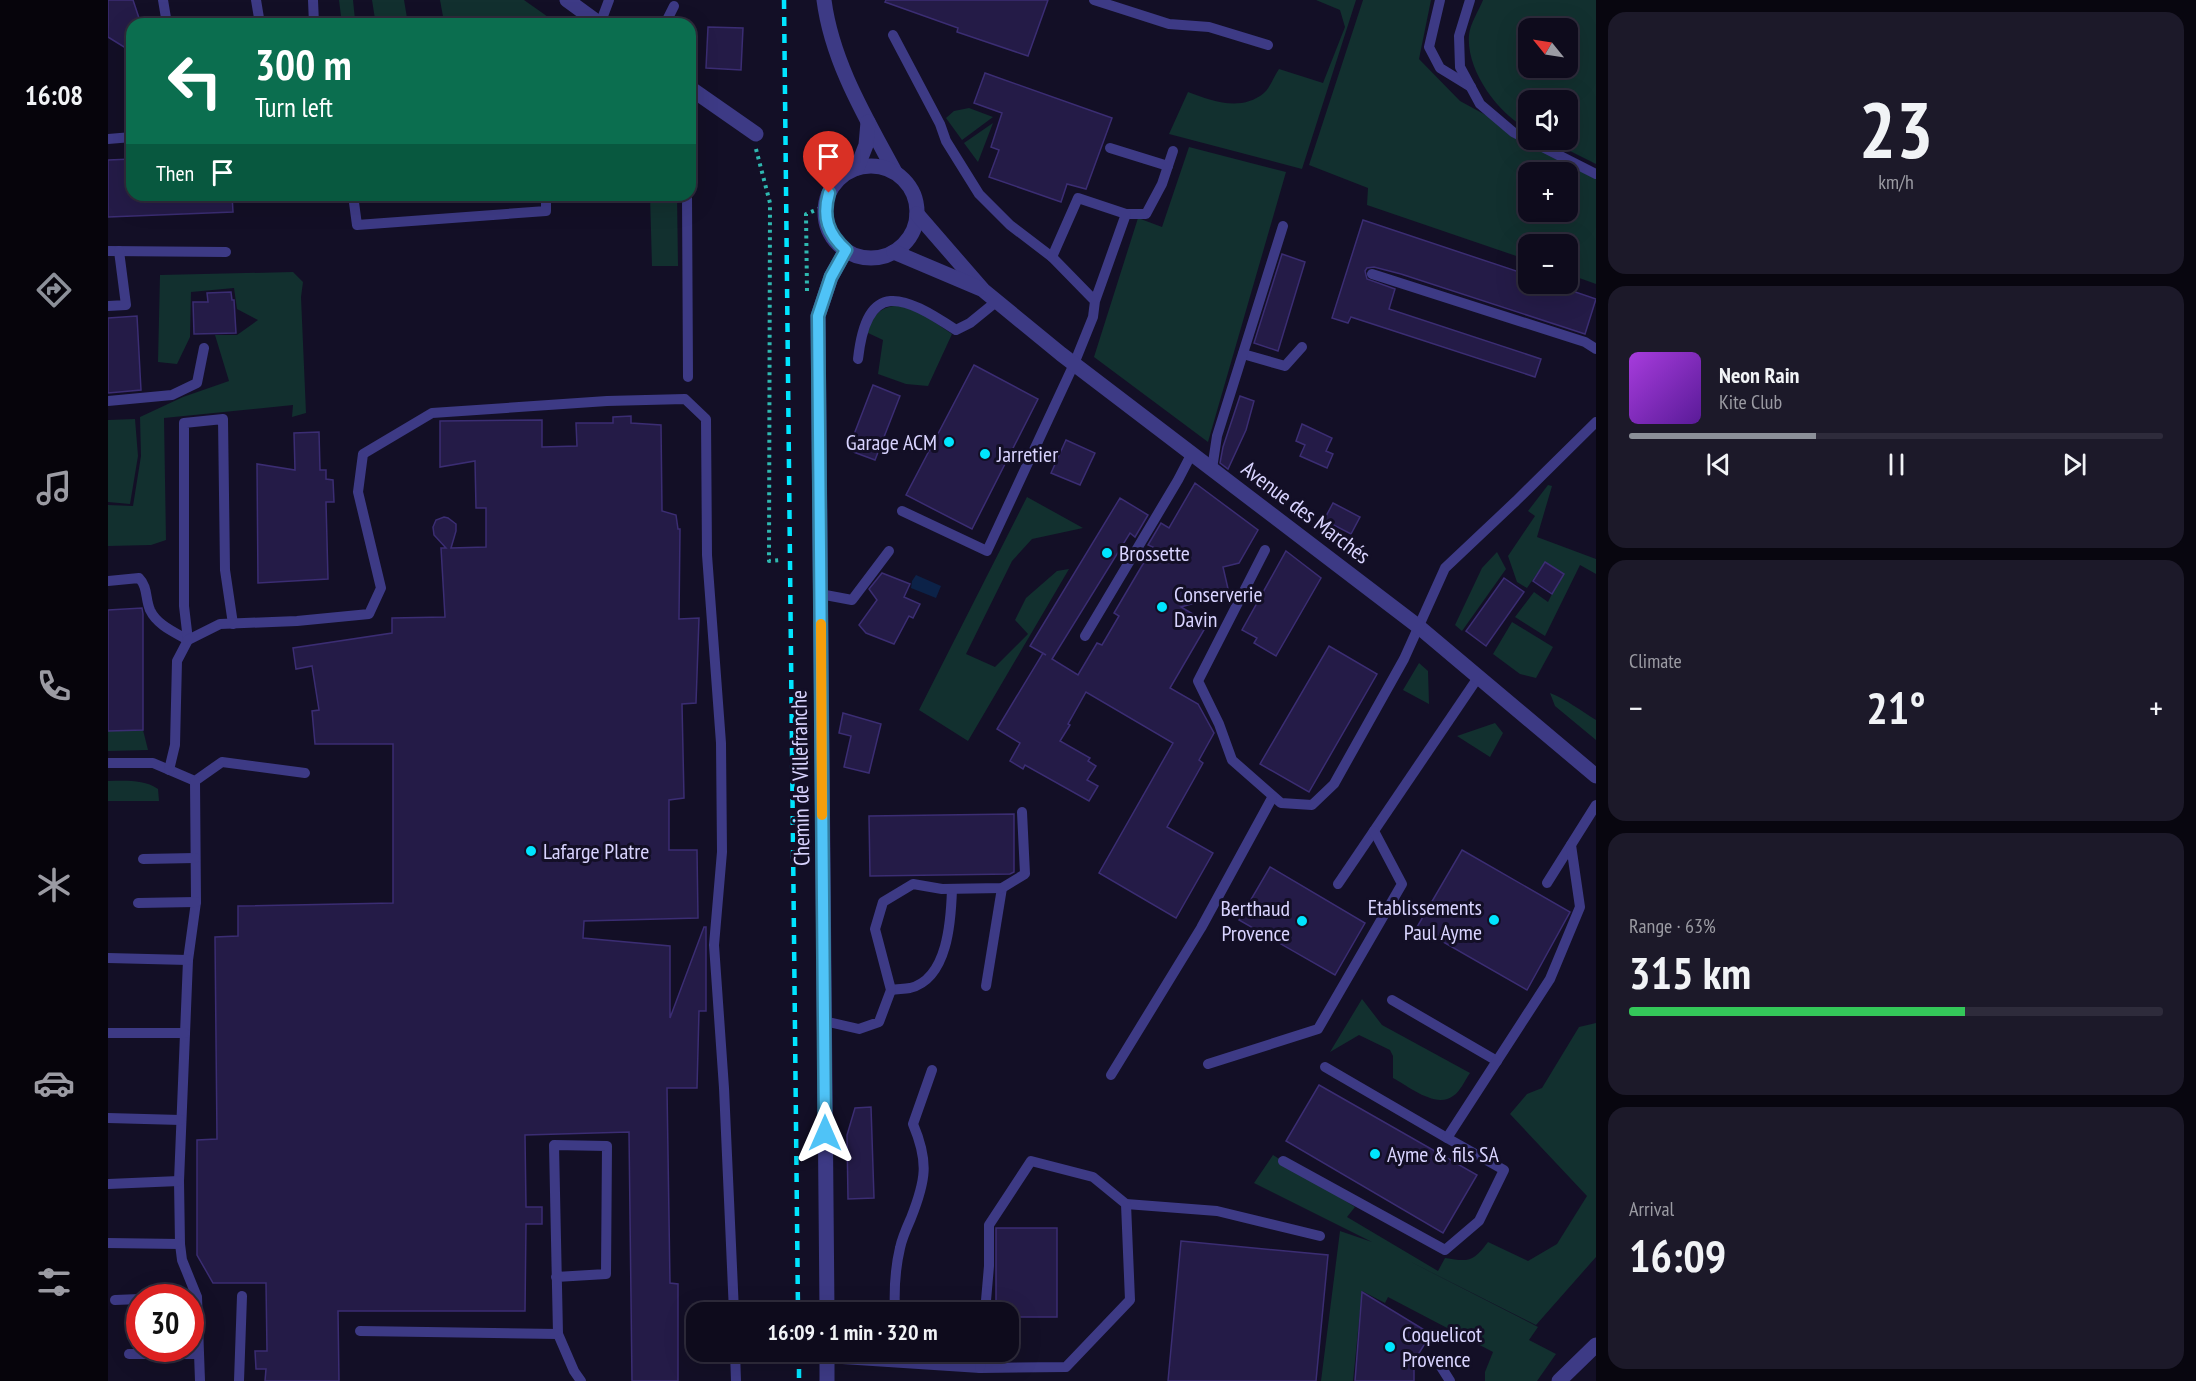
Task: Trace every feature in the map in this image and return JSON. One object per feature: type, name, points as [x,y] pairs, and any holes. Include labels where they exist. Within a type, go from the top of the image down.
[{"type":"street","points":[[567,0],[592,18]]},
{"type":"street","points":[[824,0],[831,37],[840,63],[895,172]]},
{"type":"street","points":[[696,93],[756,134]]},
{"type":"street","points":[[857,168],[866,145],[868,122]]},
{"type":"street","points":[[883,167],[895,172],[912,190],[916,202],[917,214],[914,229],[906,242],[894,252],[870,258],[846,250],[837,242],[826,219],[825,206],[829,193],[836,182],[857,168],[883,167]]},
{"type":"street","name":"Avenue des Marchés","points":[[917,214],[983,290],[1074,364],[1419,627],[1596,776]]},
{"type":"street","name":"Chemin de Villefranche","points":[[827,1302],[818,316],[831,277],[846,250]]},
{"type":"street","name":"Avenue des Marchés","points":[[894,252],[983,290]]},
{"type":"street","points":[[1559,1381],[1596,1346]]},
{"type":"street","points":[[827,1362],[827,1381]]},
{"type":"lane","points":[[163,0],[166,18]]},
{"type":"lane","points":[[256,0],[260,18]]},
{"type":"lane","points":[[313,0],[314,18]]},
{"type":"lane","points":[[602,18],[609,0]]},
{"type":"lane","points":[[1094,0],[1169,24],[1209,27],[1268,45]]},
{"type":"lane","points":[[1440,0],[1429,47],[1440,68],[1471,87]]},
{"type":"lane","points":[[1470,0],[1459,36],[1460,67],[1480,104],[1513,132],[1596,174]]},
{"type":"lane","points":[[668,18],[674,6]]},
{"type":"lane","points":[[893,35],[940,124],[946,141],[979,194],[1010,225],[1052,257],[1095,301]]},
{"type":"lane","points":[[108,139],[126,138]]},
{"type":"lane","points":[[1110,148],[1168,166]]},
{"type":"lane","points":[[1052,257],[1078,198],[1126,214],[1146,214],[1162,184],[1173,151]]},
{"type":"lane","points":[[354,201],[357,225],[546,211],[546,201]]},
{"type":"lane","points":[[687,201],[688,377]]},
{"type":"lane","points":[[902,511],[987,551],[1074,364],[1093,317],[1095,301],[1126,214]]},
{"type":"lane","points":[[1212,469],[1218,436],[1282,226]]},
{"type":"lane","points":[[108,306],[126,305],[114,251],[226,252]]},
{"type":"lane","points":[[1372,274],[1584,342],[1596,349]]},
{"type":"lane","points":[[858,359],[861,333],[870,311],[884,302],[901,302],[930,313],[956,330],[970,323],[997,301]]},
{"type":"lane","points":[[1243,354],[1285,366],[1302,347]]},
{"type":"lane","points":[[108,401],[172,395],[197,383],[204,348]]},
{"type":"lane","points":[[188,640],[220,624],[297,621],[369,614],[381,588],[358,492],[363,454],[432,413],[685,399],[706,419],[707,555],[721,743],[722,852],[714,945],[724,1088],[734,1302]]},
{"type":"lane","points":[[169,770],[175,745],[177,661],[188,640],[184,606],[184,423],[224,419],[225,570],[233,624]]},
{"type":"lane","points":[[1265,550],[1198,681],[1219,724],[1232,760],[1272,798],[1281,803],[1312,805],[1334,784],[1404,659],[1445,568],[1596,422]]},
{"type":"lane","points":[[1085,636],[1192,453]]},
{"type":"lane","points":[[820,594],[852,600],[889,551]]},
{"type":"lane","points":[[108,581],[139,578],[144,583],[150,609],[159,623],[188,640]]},
{"type":"lane","points":[[1338,884],[1479,676]]},
{"type":"lane","points":[[195,781],[222,762],[306,773]]},
{"type":"lane","points":[[108,763],[153,763],[195,781]]},
{"type":"lane","points":[[190,1284],[180,1244],[179,1181],[188,960],[196,902],[195,781]]},
{"type":"lane","points":[[1112,1075],[1201,928],[1272,798]]},
{"type":"lane","points":[[1547,883],[1596,805]]},
{"type":"lane","points":[[824,1021],[859,1029],[879,1022],[891,990],[875,929],[883,902],[913,884],[952,889],[1002,888],[1025,874],[1022,812]]},
{"type":"lane","points":[[1208,1065],[1318,1029],[1402,884],[1374,831]]},
{"type":"lane","points":[[1447,1138],[1550,979],[1580,907],[1571,845]]},
{"type":"lane","points":[[143,859],[195,858]]},
{"type":"lane","points":[[986,986],[1002,888]]},
{"type":"lane","points":[[891,990],[912,988],[929,978],[943,956],[952,889]]},
{"type":"lane","points":[[138,903],[196,902]]},
{"type":"lane","points":[[108,958],[188,960]]},
{"type":"lane","points":[[1392,1000],[1497,1061]]},
{"type":"lane","points":[[108,1033],[185,1033]]},
{"type":"lane","points":[[1283,1161],[1445,1250],[1479,1221],[1504,1170],[1325,1067]]},
{"type":"lane","points":[[895,1302],[894,1283],[900,1246],[916,1206],[925,1172],[921,1145],[913,1125],[932,1070]]},
{"type":"lane","points":[[108,1118],[181,1119]]},
{"type":"lane","points":[[556,1277],[606,1274],[607,1146],[554,1145],[556,1277],[558,1334],[574,1371],[581,1381]]},
{"type":"lane","points":[[986,1302],[989,1225],[1031,1161],[1093,1177],[1125,1204],[1217,1211],[1320,1236]]},
{"type":"lane","points":[[108,1184],[179,1181]]},
{"type":"lane","points":[[933,1362],[980,1368],[1066,1367],[1130,1300],[1125,1204]]},
{"type":"lane","points":[[108,1243],[180,1244]]},
{"type":"lane","points":[[238,1381],[242,1296]]},
{"type":"lane","points":[[115,1300],[126,1300]]},
{"type":"lane","points":[[360,1331],[558,1334]]},
{"type":"lane","points":[[199,1362],[200,1381]]},
{"type":"lane","points":[[735,1362],[736,1381]]},
{"type":"lane","points":[[980,1362],[980,1368]]},
{"type":"lane","points":[[1438,1362],[1450,1381]]},
{"type":"path","points":[[756,134],[756,154],[770,203],[769,561],[780,560]]},
{"type":"green space","points":[[339,0],[353,0],[355,18],[341,18]]},
{"type":"green space","points":[[372,0],[404,0],[407,18],[375,18]]},
{"type":"green space","points":[[440,0],[524,0],[550,18],[443,18]]},
{"type":"green space","points":[[1316,0],[1356,0],[1302,169],[1169,134],[1188,92],[1226,103],[1246,102],[1264,93],[1279,69],[1323,83],[1345,27],[1340,10]]},
{"type":"green space","points":[[1363,0],[1431,0],[1419,59],[1460,101],[1518,133],[1518,150],[1550,150],[1572,162],[1518,162],[1518,222],[1578,222],[1578,165],[1596,175],[1596,284],[1578,278],[1578,234],[1518,234],[1518,257],[1367,205],[1368,188],[1309,165]]},
{"type":"green space","points":[[1483,0],[1596,0],[1596,164],[1568,150],[1578,150],[1578,90],[1518,90],[1518,123],[1495,102],[1478,76],[1469,48],[1469,35]]},
{"type":"green space","points":[[969,108],[993,117],[962,140],[946,118],[954,111]]},
{"type":"green space","points":[[993,123],[978,162],[964,143]]},
{"type":"green space","points":[[1189,147],[1286,172],[1208,442],[1094,357],[1138,218],[1162,227]]},
{"type":"green space","points":[[650,201],[677,201],[678,266],[652,266]]},
{"type":"green space","points":[[293,272],[303,282],[301,297],[306,413],[292,417],[293,405],[164,418],[166,540],[151,545],[108,546],[108,505],[133,506],[141,456],[140,417],[183,397],[229,381],[215,335],[237,335],[258,320],[237,309],[234,288],[191,292],[190,337],[177,364],[158,362],[160,275]]},
{"type":"green space","points":[[901,305],[924,315],[952,334],[928,386],[906,384],[878,374],[883,340],[866,332],[879,312],[888,307]]},
{"type":"green space","points":[[135,419],[138,456],[130,504],[108,502],[108,420]]},
{"type":"green space","points":[[1548,485],[1552,486],[1537,537],[1596,559],[1596,574],[1580,565],[1545,636],[1515,617],[1534,592],[1548,602],[1552,594],[1545,562],[1527,588],[1517,582],[1508,556],[1535,516],[1528,511]]},
{"type":"green space","points":[[1027,497],[1083,528],[1032,539],[1012,561],[966,654],[995,667],[1028,634],[1015,620],[1026,598],[1057,571],[1069,569],[968,741],[919,710]]},
{"type":"green space","points":[[1497,552],[1506,569],[1462,631],[1455,625],[1482,568]]},
{"type":"green space","points":[[1512,622],[1553,647],[1536,678],[1520,674],[1493,654]]},
{"type":"green space","points":[[1419,663],[1428,671],[1429,704],[1403,690]]},
{"type":"green space","points":[[1550,693],[1596,720],[1596,740],[1555,706]]},
{"type":"green space","points":[[1495,723],[1503,733],[1490,757],[1457,736]]},
{"type":"green space","points":[[143,730],[148,750],[108,751],[108,731]]},
{"type":"green space","points":[[108,781],[134,781],[152,786],[158,789],[159,801],[108,801]]},
{"type":"green space","points":[[1362,999],[1382,1025],[1470,1073],[1456,1094],[1439,1100],[1414,1091],[1393,1078],[1393,1056],[1390,1050],[1359,1035],[1330,1052]]},
{"type":"green space","points":[[1596,1023],[1596,1257],[1536,1325],[1409,1261],[1538,1327],[1529,1340],[1556,1354],[1537,1381],[1485,1381],[1485,1372],[1493,1352],[1388,1297],[1385,1303],[1362,1291],[1353,1381],[1321,1381],[1340,1231],[1372,1242],[1254,1183],[1273,1155],[1355,1207],[1347,1217],[1438,1271],[1445,1258],[1470,1259],[1478,1254],[1488,1242],[1528,1261],[1557,1244],[1587,1196],[1510,1114],[1527,1094],[1542,1088],[1579,1027]]},
{"type":"water","points":[[916,575],[941,586],[936,598],[911,588]]},
{"type":"building","points":[[108,0],[133,0],[139,18],[126,18],[126,48],[108,37]]},
{"type":"building","points":[[886,0],[1048,0],[1028,56],[957,32],[958,28],[885,2]]},
{"type":"building","points":[[708,27],[743,28],[741,70],[706,68]]},
{"type":"building","points":[[985,73],[1112,118],[1086,189],[1067,184],[1061,202],[989,177],[999,150],[991,147],[1002,113],[974,103]]},
{"type":"building","points":[[126,159],[126,201],[232,201],[233,212],[108,217],[108,160]]},
{"type":"building","points":[[1363,220],[1518,272],[1518,294],[1578,293],[1596,299],[1585,334],[1401,274],[1374,267],[1367,268],[1365,271],[1367,279],[1395,289],[1389,309],[1541,359],[1535,377],[1351,317],[1348,323],[1332,318]]},
{"type":"building","points":[[1282,254],[1305,262],[1278,351],[1254,343]]},
{"type":"building","points":[[231,292],[232,300],[234,300],[236,333],[194,334],[193,302],[208,302],[207,293]]},
{"type":"building","points":[[137,316],[141,390],[108,393],[108,318]]},
{"type":"building","name":"Jarretier","points":[[974,365],[1038,399],[972,529],[906,495]]},
{"type":"building","points":[[873,385],[900,396],[875,460],[848,450]]},
{"type":"building","points":[[1240,396],[1254,401],[1246,430],[1228,469],[1220,463]]},
{"type":"building","name":"Lafarge Platre","points":[[631,416],[631,423],[661,425],[662,511],[676,515],[678,529],[680,529],[679,619],[699,618],[696,703],[682,704],[684,798],[669,800],[669,850],[697,850],[698,918],[584,921],[583,938],[670,946],[670,1018],[704,927],[706,927],[706,1011],[699,1011],[697,1088],[667,1088],[670,1283],[678,1284],[678,1381],[632,1381],[629,1132],[525,1135],[526,1207],[542,1207],[542,1224],[526,1224],[525,1311],[338,1311],[339,1381],[265,1381],[266,1369],[256,1369],[255,1351],[267,1351],[266,1283],[213,1283],[197,1255],[197,1140],[217,1139],[215,937],[238,936],[238,906],[393,903],[393,744],[315,744],[312,711],[319,710],[312,666],[296,669],[293,648],[392,633],[392,618],[445,617],[441,548],[446,548],[434,535],[433,527],[436,520],[448,518],[456,524],[451,548],[486,547],[486,508],[476,508],[475,461],[440,467],[440,421],[542,420],[542,447],[577,446],[576,423],[613,423],[613,417]]},
{"type":"building","points":[[1302,424],[1332,438],[1326,451],[1333,454],[1327,468],[1300,456],[1305,445],[1296,441]]},
{"type":"building","points":[[319,432],[320,470],[326,470],[326,479],[333,480],[334,502],[326,502],[328,579],[258,583],[257,464],[295,470],[294,433]]},
{"type":"building","points":[[1066,440],[1095,453],[1080,485],[1051,473]]},
{"type":"building","points":[[1195,483],[1258,530],[1239,563],[1223,567],[1229,593],[1181,607],[1208,623],[1170,688],[1198,704],[1214,733],[1199,760],[1203,763],[1167,827],[1213,853],[1176,918],[1099,873],[1173,743],[1086,692],[1060,741],[1090,758],[1088,761],[1096,766],[1087,780],[1098,786],[1089,801],[1025,765],[1023,769],[1010,761],[1020,743],[997,729],[1043,653],[1030,646],[1120,498],[1148,515],[1135,537],[1130,533],[1052,659],[1078,675],[1097,643],[1102,645],[1119,616],[1114,613],[1153,547],[1148,545],[1161,523],[1169,528]]},
{"type":"building","points":[[1333,503],[1360,517],[1351,534],[1324,520]]},
{"type":"building","points":[[1286,551],[1321,578],[1276,656],[1254,643],[1257,638],[1242,630]]},
{"type":"building","points":[[1545,562],[1564,574],[1552,594],[1533,581]]},
{"type":"building","points":[[882,573],[910,584],[904,597],[920,604],[913,618],[909,616],[894,644],[866,633],[859,625],[877,600],[869,589]]},
{"type":"building","points":[[1504,578],[1524,592],[1486,646],[1466,631]]},
{"type":"building","points":[[142,608],[143,730],[108,731],[108,610]]},
{"type":"building","points":[[1329,646],[1377,674],[1309,792],[1260,764]]},
{"type":"building","points":[[843,713],[881,724],[869,773],[844,767],[851,736],[839,733]]},
{"type":"building","points":[[1014,814],[1014,872],[1010,874],[870,876],[869,816]]},
{"type":"building","name":"Etablissements Paul Ayme","points":[[1462,850],[1570,912],[1527,990],[1417,927]]},
{"type":"building","name":"Berthaud Provence","points":[[1270,867],[1365,923],[1335,975],[1239,920]]},
{"type":"building","name":"Ayme & fils SA","points":[[1319,1085],[1477,1175],[1443,1233],[1286,1141]]},
{"type":"building","points":[[871,1107],[874,1198],[848,1199],[847,1135],[855,1108]]},
{"type":"building","points":[[996,1228],[1057,1228],[1057,1317],[1019,1317],[1019,1302],[996,1302]]},
{"type":"building","points":[[1181,1241],[1328,1255],[1316,1381],[1168,1381]]},
{"type":"building","name":"Coquelicot Provence","points":[[1362,1292],[1431,1334],[1414,1361],[1414,1381],[1355,1381]]},
{"type":"railway","points":[[784,0],[798,1302]]},
{"type":"railway","points":[[799,1362],[799,1381]]},
{"type":"slow traffic","points":[[821,624],[822,815]]},
{"type":"place","name":"Garage ACM","points":[[949,442]]},
{"type":"place","name":"Jarretier","points":[[985,454]]},
{"type":"place","name":"Brossette","points":[[1107,553]]},
{"type":"place","name":"Conserverie Davin","points":[[1162,607]]},
{"type":"place","name":"Lafarge Platre","points":[[531,851]]},
{"type":"place","name":"Etablissements Paul Ayme","points":[[1494,920]]},
{"type":"place","name":"Berthaud Provence","points":[[1302,921]]},
{"type":"place","name":"Ayme & fils SA","points":[[1375,1154]]},
{"type":"place","name":"Coquelicot Provence","points":[[1390,1347]]},
{"type":"route","points":[[825,1133],[818,316],[831,277],[846,250],[837,242],[826,219],[825,206],[829,193]]}]
